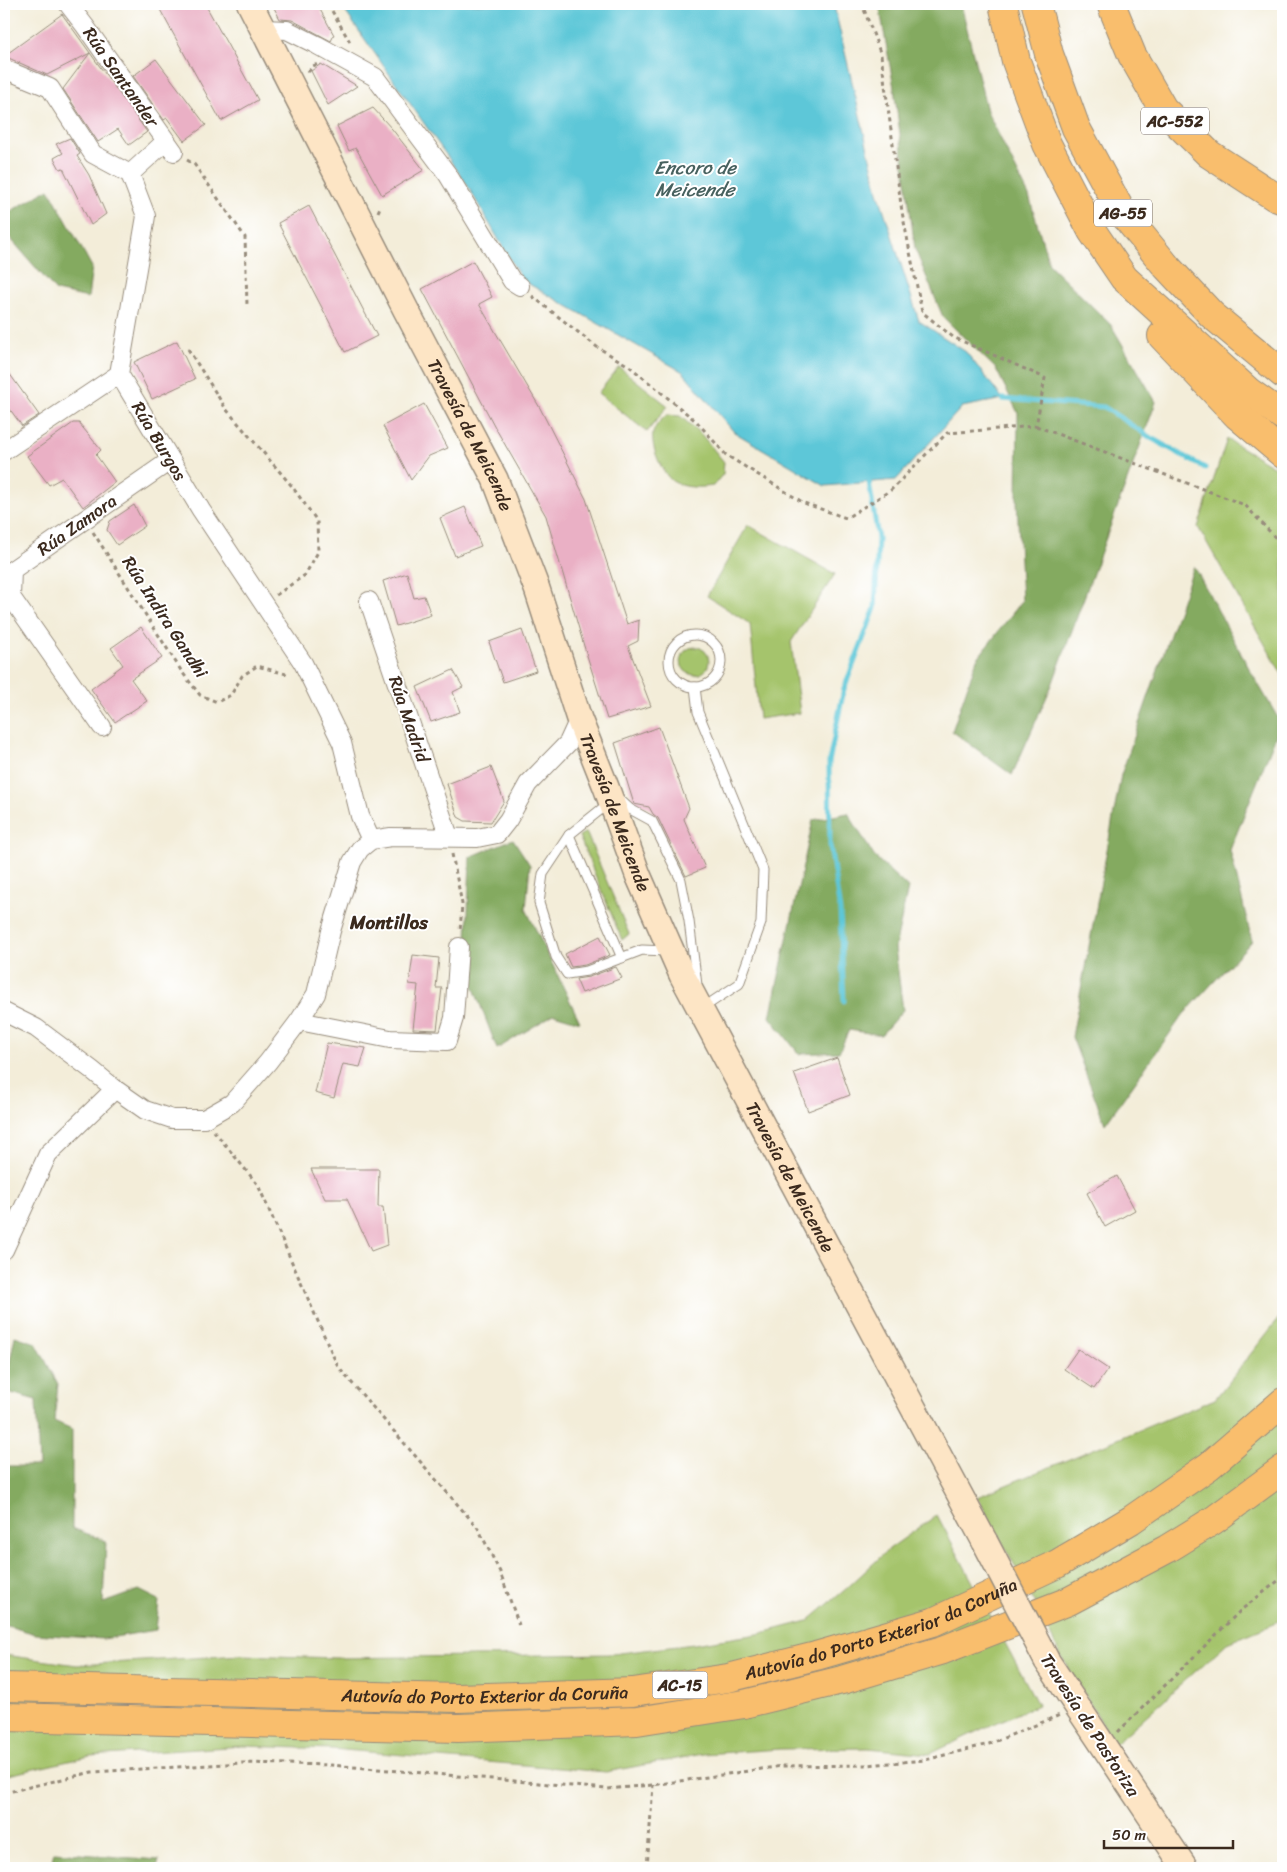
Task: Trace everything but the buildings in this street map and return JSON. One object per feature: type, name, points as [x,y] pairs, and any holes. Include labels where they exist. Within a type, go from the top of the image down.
[{"type":"main road","name":"Travesía de Meicende","points":[[250,4],[406,310],[495,479],[537,589],[579,719],[638,874],[671,951],[700,1009],[985,1542],[1016,1604]]},
{"type":"main road","name":"AG-55","points":[[1003,4],[1016,62],[1047,144],[1092,231],[1124,278],[1248,392],[1283,416]]},
{"type":"main road","name":"AG-55","points":[[1036,4],[1049,54],[1076,128],[1121,211],[1167,267],[1212,315],[1283,374]]},
{"type":"main road","name":"AC-552","points":[[1111,4],[1132,55],[1163,109],[1209,154],[1275,197],[1283,200]]},
{"type":"main road","points":[[1124,278],[1151,324],[1237,415],[1283,454]]},
{"type":"main road","name":"Autovía do Porto Exterior da Coruña","points":[[4,1687],[458,1698],[634,1692],[728,1678],[816,1656],[933,1622],[1057,1564],[1131,1520],[1209,1466],[1283,1402]]},
{"type":"main road","name":"Autovía do Porto Exterior da Coruña","points":[[4,1717],[458,1728],[637,1721],[744,1704],[842,1680],[943,1650],[1069,1601],[1167,1549],[1214,1520],[1283,1469]]},
{"type":"main road","name":"Travesía de Pastoriza","points":[[1016,1604],[1047,1662],[1184,1868]]},
{"type":"street","name":"Rúa Santander","points":[[68,4],[86,26],[170,146]]},
{"type":"street","points":[[263,29],[286,30],[375,77],[448,175],[512,281],[520,286]]},
{"type":"street","points":[[4,68],[50,88],[93,154],[130,174],[146,216],[118,374],[4,451]]},
{"type":"street","points":[[130,174],[170,146]]},
{"type":"street","name":"Rúa Burgos","points":[[118,374],[201,510],[303,663],[342,743],[360,816],[372,840]]},
{"type":"street","name":"Rúa Zamora","points":[[102,727],[11,597],[12,570],[171,460]]},
{"type":"street","name":"Rúa Madrid","points":[[369,601],[449,837]]},
{"type":"street","points":[[4,1012],[36,1028],[145,1110],[172,1119],[204,1119],[232,1103],[268,1062],[299,1021],[316,994],[331,931],[352,862],[360,849],[372,840],[391,837],[477,838],[497,834],[508,820],[528,784],[568,743],[579,719]]},
{"type":"street","points":[[549,761],[574,755],[594,756]]},
{"type":"street","points":[[299,1021],[390,1039],[447,1041],[454,1018],[459,947]]},
{"type":"street","points":[[4,1250],[48,1154],[115,1089]]},
{"type":"lane","points":[[695,634],[704,636],[718,648],[721,656],[721,665],[718,674],[712,681],[704,686],[695,687],[679,683],[669,669],[668,661],[669,653],[679,639],[695,634]]},
{"type":"lane","points":[[671,951],[642,950],[587,971],[567,974],[556,957],[540,903],[542,874],[569,835],[608,794],[652,821],[681,880],[689,921],[700,1009],[739,984],[761,923],[763,870],[698,712],[695,687]]},
{"type":"lane","points":[[569,835],[622,958]]},
{"type":"path","points":[[328,4],[343,33],[354,48]]},
{"type":"path","points":[[862,4],[881,55],[902,212],[922,312],[953,337],[1045,378],[1036,426]]},
{"type":"path","points":[[308,73],[313,66],[321,63]]},
{"type":"path","points":[[170,146],[194,164],[245,237],[246,305]]},
{"type":"path","points":[[520,286],[597,347],[629,366],[697,422],[726,455],[804,503],[846,518],[891,490],[947,433],[1036,426],[1245,505],[1283,546]]},
{"type":"path","points":[[188,349],[226,409],[292,485],[317,521],[318,552],[306,575],[263,603]]},
{"type":"path","name":"Rúa Indira Gandhi","points":[[85,519],[182,672],[200,695],[217,702],[232,695],[242,676],[257,666],[312,682]]},
{"type":"path","points":[[449,837],[462,904],[459,947]]},
{"type":"path","points":[[204,1119],[258,1185],[338,1367],[478,1528],[500,1572],[519,1625]]},
{"type":"path","points":[[1103,1747],[1241,1610],[1283,1577]]},
{"type":"path","points":[[4,1793],[92,1772],[243,1762],[331,1765],[607,1789],[653,1785],[782,1766],[867,1765],[925,1760],[989,1744],[1077,1709]]},
{"type":"path","points":[[647,1868],[653,1785]]},
{"type":"green space","points":[[879,4],[961,4],[987,111],[1029,196],[1049,264],[1111,325],[1156,402],[1052,685],[1012,775],[952,731],[977,659],[1022,601],[1017,501],[1018,413],[996,369],[943,317],[915,249],[894,88]]},
{"type":"green space","points":[[49,189],[92,267],[88,298],[56,291],[4,231],[4,215]]},
{"type":"green space","points":[[619,367],[668,406],[647,432],[598,393]]},
{"type":"green space","points":[[667,415],[680,416],[701,434],[724,462],[723,474],[713,486],[683,485],[674,482],[666,474],[655,453],[653,433],[660,421]]},
{"type":"green space","points":[[1227,439],[1283,472],[1283,676],[1198,527]]},
{"type":"green space","points":[[748,525],[835,574],[791,642],[800,713],[759,719],[750,624],[707,596]]},
{"type":"green space","points":[[1194,566],[1281,723],[1230,850],[1252,941],[1183,1015],[1105,1124],[1072,1037],[1121,775]]},
{"type":"green space","points":[[695,647],[705,651],[709,661],[705,671],[695,675],[685,671],[681,661],[685,651]]},
{"type":"green space","points":[[848,813],[874,856],[908,888],[895,948],[903,1010],[881,1035],[849,1030],[839,1052],[799,1054],[770,1017],[813,820]]},
{"type":"green space","points":[[586,832],[629,934],[622,940],[579,836]]},
{"type":"green space","points":[[513,839],[530,865],[526,909],[580,1022],[554,1014],[497,1049],[466,967],[470,857]]},
{"type":"green space","points":[[1283,1313],[1283,1620],[1227,1643],[1115,1744],[1061,1656],[1025,1584],[977,1497],[1215,1399]]},
{"type":"green space","points":[[15,1336],[36,1343],[58,1384],[54,1421],[72,1429],[72,1528],[106,1541],[103,1603],[139,1590],[159,1600],[156,1630],[103,1639],[36,1634],[4,1625],[4,1466],[39,1466],[36,1400],[4,1391]]},
{"type":"green space","points":[[937,1515],[1038,1705],[930,1754],[868,1748],[781,1749],[703,1754],[606,1772],[332,1749],[243,1746],[90,1756],[4,1776],[4,1655],[77,1665],[241,1655],[337,1658],[612,1654],[694,1644],[758,1634],[808,1621],[889,1549]]},
{"type":"green space","points":[[54,1852],[159,1860],[157,1868],[50,1868]]},
{"type":"water","name":"Encoro de Meicende","points":[[340,4],[835,4],[878,192],[919,321],[966,352],[1003,399],[962,407],[896,480],[825,486],[734,432],[683,372],[522,280],[466,183]]},
{"type":"waterway","points":[[1003,399],[1104,407],[1151,438],[1205,468]]},
{"type":"waterway","points":[[844,1001],[840,911],[830,845],[829,762],[844,689],[875,608],[878,538],[869,482]]},
{"type":"district","name":"Montillos","points":[[389,922]]}]
